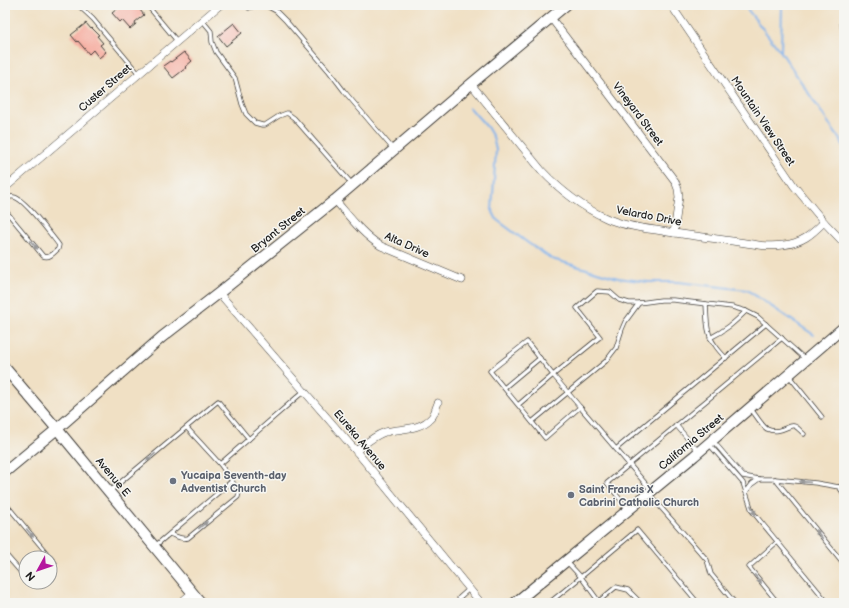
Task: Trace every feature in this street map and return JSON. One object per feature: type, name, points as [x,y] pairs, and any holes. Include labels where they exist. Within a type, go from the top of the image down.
[{"type":"street","name":"Custer Street","points":[[5,188],[220,5]]},
{"type":"street","name":"Bryant Street","points":[[5,472],[57,429],[162,337],[335,200],[566,5]]},
{"type":"street","name":"Mountain View Street","points":[[671,5],[794,186],[844,243]]},
{"type":"street","points":[[843,5],[844,30]]},
{"type":"street","name":"Vineyard Street","points":[[551,18],[675,181],[679,197],[674,233]]},
{"type":"street","name":"Velardo Drive","points":[[471,84],[552,182],[575,200],[606,218],[638,227],[765,246],[783,245],[800,241],[812,234],[824,222]]},
{"type":"street","name":"Alta Drive","points":[[335,200],[363,232],[380,246],[462,280]]},
{"type":"street","name":"Eureka Avenue","points":[[219,293],[356,452],[481,603]]},
{"type":"street","name":"California Street","points":[[515,603],[699,452],[844,327]]},
{"type":"street","name":"Avenue E","points":[[5,368],[110,492],[201,603]]},
{"type":"street","points":[[356,452],[368,441],[385,432],[418,426],[423,423],[432,416],[438,402]]},
{"type":"street","points":[[180,603],[192,593]]},
{"type":"lane","points":[[78,5],[93,19],[139,74]]},
{"type":"lane","points":[[147,5],[177,41]]},
{"type":"lane","points":[[249,8],[257,5]]},
{"type":"lane","points":[[265,5],[276,11],[286,21],[393,150]]},
{"type":"lane","points":[[202,20],[211,32],[212,42],[216,52],[235,78],[246,114],[255,123],[265,125],[287,113],[294,118],[353,185]]},
{"type":"lane","points":[[5,199],[12,196],[25,204],[59,245],[58,249],[48,257],[43,256],[5,210]]},
{"type":"lane","points":[[518,404],[600,337],[576,308],[597,291],[610,292],[619,300],[629,303],[673,300],[732,307],[746,311],[758,317],[806,360]]},
{"type":"lane","points":[[532,422],[606,361],[616,348],[625,322],[639,303]]},
{"type":"lane","points":[[706,304],[707,325],[710,338],[714,345],[726,358]]},
{"type":"lane","points":[[710,338],[735,323],[746,311]]},
{"type":"lane","points":[[616,449],[766,324]]},
{"type":"lane","points":[[629,510],[606,483],[782,338]]},
{"type":"lane","points":[[580,407],[545,438],[490,371],[527,342],[707,560],[711,574],[735,603]]},
{"type":"lane","points":[[504,388],[540,358]]},
{"type":"lane","points":[[788,375],[822,417]]},
{"type":"lane","points":[[220,464],[304,391]]},
{"type":"lane","points":[[110,492],[218,401],[249,439]]},
{"type":"lane","points":[[750,408],[766,428],[775,431],[784,430],[791,425],[795,426],[804,434]]},
{"type":"lane","points":[[676,425],[699,452]]},
{"type":"lane","points":[[170,534],[180,538],[188,538],[238,497],[239,492],[220,464],[187,428]]},
{"type":"lane","points":[[710,442],[743,476],[759,479],[816,483],[839,487],[844,486]]},
{"type":"lane","points":[[710,442],[743,483],[752,511],[828,603]]},
{"type":"lane","points":[[746,492],[752,484],[759,479]]},
{"type":"lane","points":[[775,479],[844,564]]},
{"type":"lane","points":[[155,546],[232,481]]},
{"type":"lane","points":[[839,487],[844,494]]},
{"type":"lane","points":[[5,502],[44,550]]},
{"type":"lane","points":[[549,603],[637,530],[697,602]]},
{"type":"lane","points":[[777,542],[748,567],[778,603]]},
{"type":"lane","points":[[5,554],[18,569]]},
{"type":"lane","points":[[567,561],[600,602],[616,588],[628,590],[641,603]]},
{"type":"lane","points":[[462,603],[459,598],[469,589]]},
{"type":"building","points":[[122,5],[136,5],[144,15],[135,22],[136,24],[130,29],[122,20],[120,22],[112,13]]},
{"type":"building","points":[[86,23],[99,35],[97,36],[103,43],[100,45],[106,52],[99,58],[93,50],[89,54],[71,35]]},
{"type":"building","points":[[234,23],[242,33],[226,46],[218,36]]},
{"type":"building","points":[[184,52],[192,61],[185,67],[186,68],[173,78],[163,66]]},
{"type":"waterway","points":[[744,5],[781,52],[844,146]]},
{"type":"waterway","points":[[781,52],[782,5]]},
{"type":"waterway","points":[[470,108],[487,127],[493,137],[496,150],[492,210],[497,220],[552,259],[618,278],[648,282],[678,282],[747,290],[814,335]]},
{"type":"place","name":"Yucaipa Seventh-day Adventist Church","points":[[173,481]]},
{"type":"place","name":"Saint Francis X Cabrini Catholic Church","points":[[571,495]]}]
